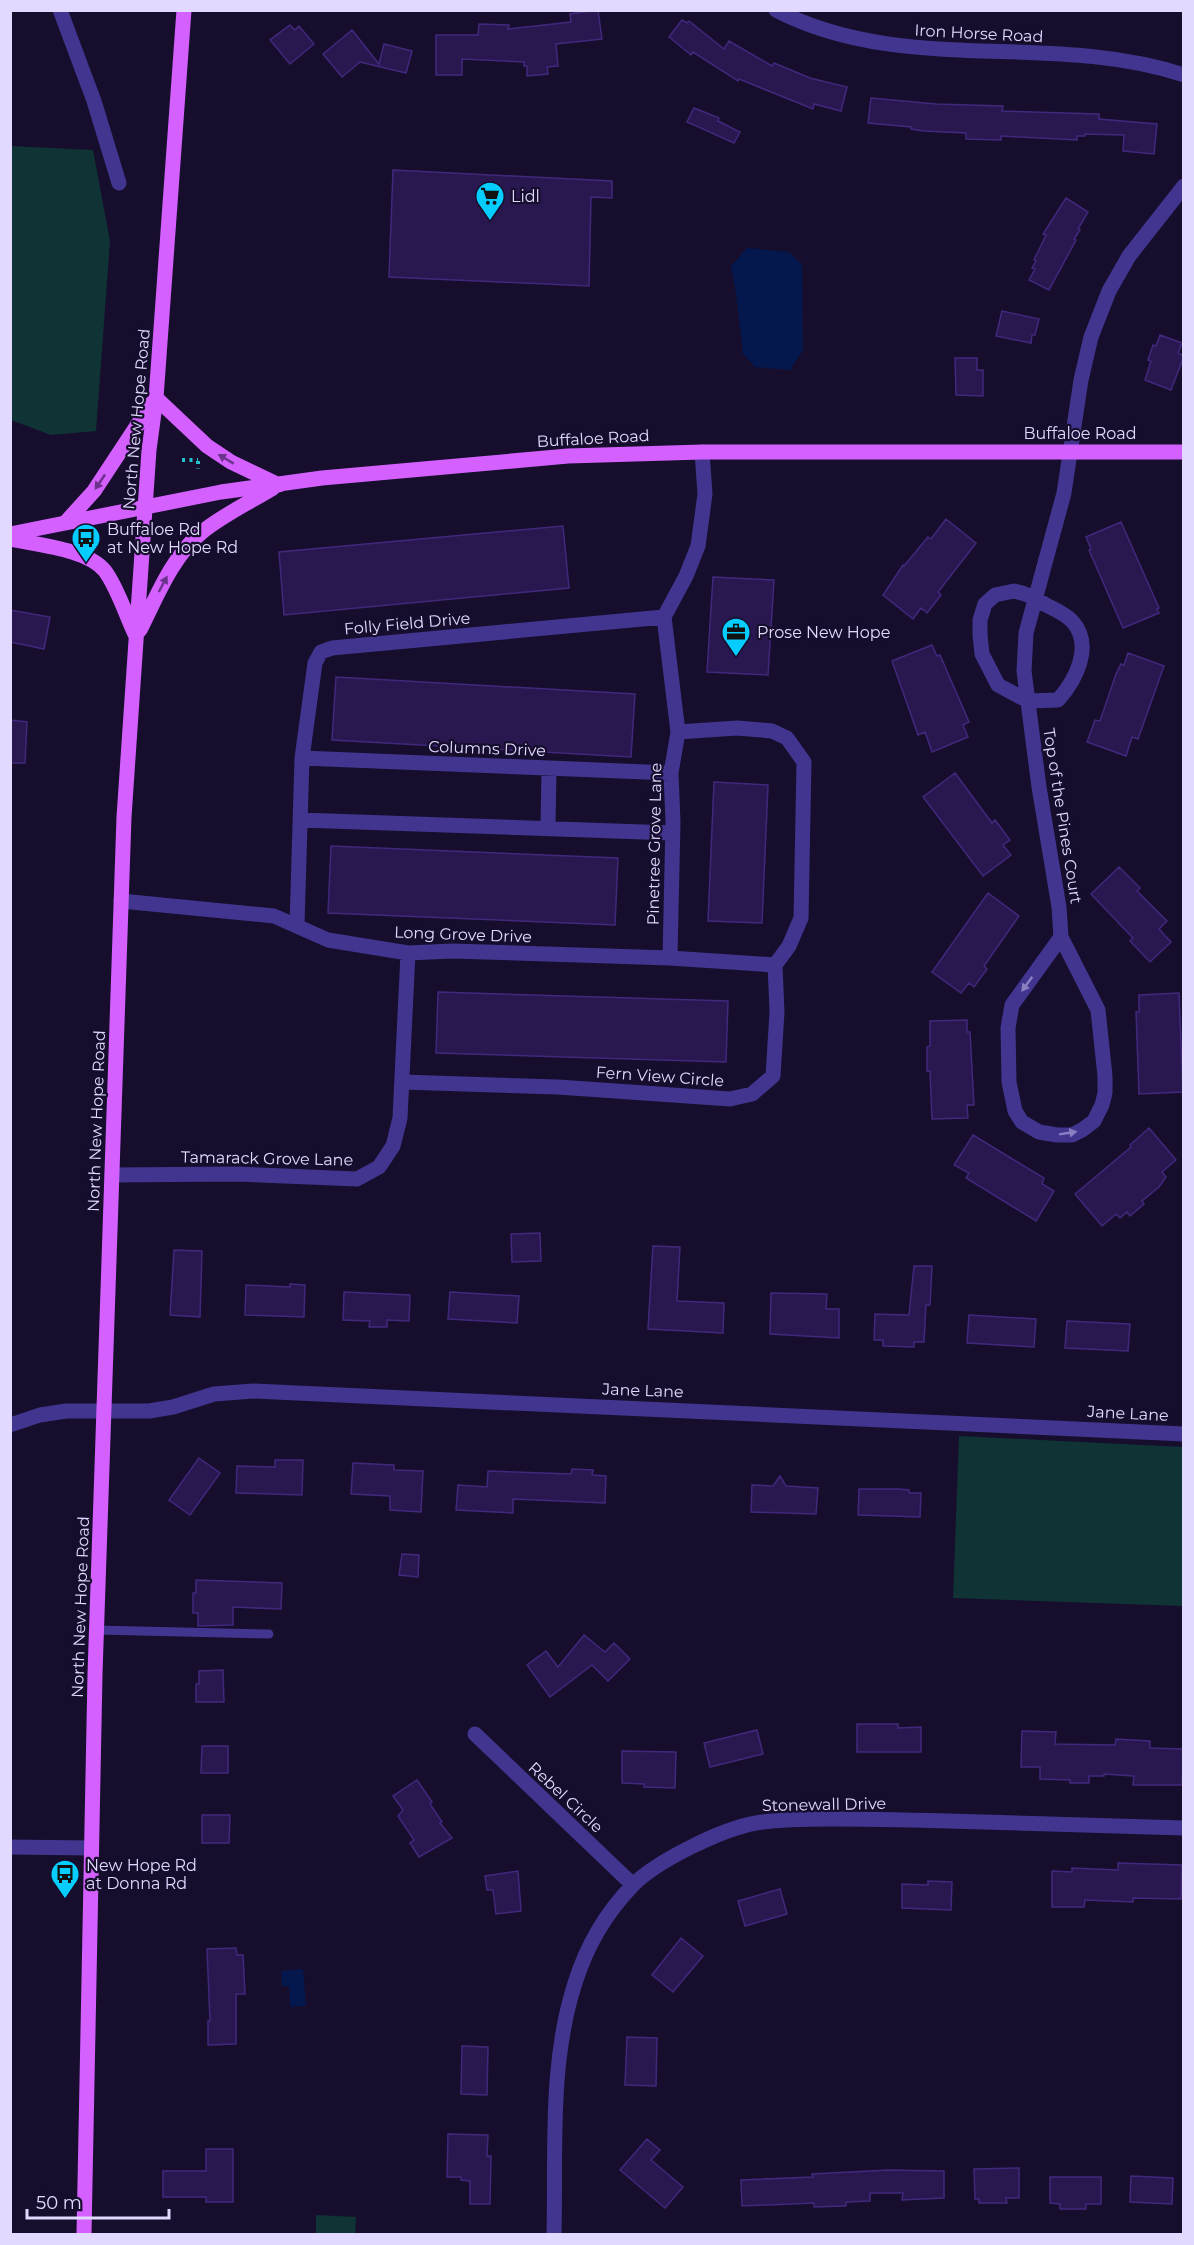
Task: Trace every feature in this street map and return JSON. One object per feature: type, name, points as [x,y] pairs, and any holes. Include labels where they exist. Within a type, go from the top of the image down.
[{"type":"main road","name":"North New Hope Road","points":[[84,2235],[91,1848],[103,1410],[124,806],[147,507],[149,450],[156,398],[184,10]]},
{"type":"main road","points":[[65,523],[94,491],[156,398],[207,446],[231,462],[279,484]]},
{"type":"main road","name":"Buffaloe Road","points":[[10,534],[221,492],[322,478],[568,456],[702,452],[1184,452]]},
{"type":"main road","points":[[137,636],[165,579],[190,544],[202,532],[279,484]]},
{"type":"main road","points":[[10,539],[80,554],[97,563],[106,572],[137,636]]},
{"type":"street","points":[[60,10],[94,101],[119,183]]},
{"type":"street","name":"Iron Horse Road","points":[[776,10],[836,35],[888,46],[1123,60],[1184,75]]},
{"type":"street","name":"Top of the Pines Court","points":[[1061,937],[1012,1005],[1008,1028],[1009,1082],[1015,1111],[1022,1122],[1039,1132],[1072,1135],[1094,1121],[1102,1105],[1106,1076],[1098,1010],[1061,937],[1059,907],[1038,787],[1024,671],[1025,642],[1034,596],[1064,493],[1081,380],[1091,337],[1109,291],[1130,256],[1184,186]]},
{"type":"street","points":[[664,617],[686,576],[698,546],[705,494],[702,452]]},
{"type":"street","points":[[1014,591],[1034,596],[1072,621],[1079,632],[1083,650],[1071,686],[1058,700],[1028,700],[998,685],[982,654],[981,620],[985,604],[995,595],[1014,591]]},
{"type":"street","name":"Pinetree Grove Lane","points":[[664,617],[678,732],[671,773],[670,958]]},
{"type":"street","name":"Folly Field Drive","points":[[297,925],[302,758],[315,663],[321,652],[332,648],[664,617]]},
{"type":"street","points":[[678,732],[736,728],[772,731],[787,738],[804,762],[801,918],[789,946],[775,965]]},
{"type":"street","name":"Columns Drive","points":[[302,758],[671,773]]},
{"type":"street","points":[[548,828],[549,768]]},
{"type":"street","points":[[300,820],[672,833]]},
{"type":"street","name":"Long Grove Drive","points":[[121,901],[274,916],[328,940],[408,953],[452,951],[670,958],[775,965]]},
{"type":"street","name":"Tamarack Grove Lane","points":[[112,1175],[235,1174],[357,1179],[379,1167],[393,1146],[400,1118],[408,953]]},
{"type":"street","name":"Fern View Circle","points":[[402,1082],[558,1087],[730,1099],[752,1094],[773,1076],[777,1011],[775,965]]},
{"type":"street","name":"Jane Lane","points":[[10,1425],[40,1415],[66,1411],[150,1411],[173,1407],[214,1394],[253,1391],[663,1408],[1184,1434]]},
{"type":"street","name":"Rebel Circle","points":[[475,1734],[633,1885]]},
{"type":"street","name":"Stonewall Drive","points":[[554,2235],[558,2051],[575,1983],[586,1955],[608,1916],[633,1885],[689,1848],[722,1833],[755,1823],[781,1820],[871,1819],[1184,1828]]},
{"type":"street","points":[[10,1847],[91,1848]]},
{"type":"lane","points":[[97,1630],[269,1634]]},
{"type":"path","points":[[198,461],[198,469]]},
{"type":"green space","points":[[11,146],[93,150],[110,241],[96,431],[51,435],[11,420]]},
{"type":"green space","points":[[959,1436],[1183,1447],[1183,1606],[953,1598]]},
{"type":"green space","points":[[316,2215],[356,2217],[355,2234],[316,2234]]},
{"type":"shaded area","points":[[747,248],[789,252],[802,264],[803,350],[790,370],[755,367],[743,354],[731,266]]},
{"type":"shaded area","points":[[303,1969],[306,2006],[290,2007],[289,1986],[282,1986],[281,1971]]},
{"type":"building","points":[[598,10],[602,39],[556,44],[558,66],[547,67],[548,74],[527,76],[527,66],[524,66],[524,62],[462,59],[462,75],[436,75],[436,35],[478,35],[479,24],[509,25],[508,29],[571,22],[570,14]]},
{"type":"building","points":[[682,20],[687,23],[689,21],[724,49],[729,41],[772,66],[774,63],[810,78],[847,87],[841,111],[814,104],[813,109],[739,79],[738,81],[693,52],[691,55],[669,37]]},
{"type":"building","points":[[290,25],[295,30],[299,26],[314,44],[290,64],[270,40]]},
{"type":"building","points":[[352,30],[379,64],[384,44],[412,51],[406,73],[360,62],[342,77],[323,54]]},
{"type":"building","points":[[871,98],[936,104],[1003,106],[1002,111],[1099,114],[1099,119],[1157,124],[1154,154],[1123,151],[1124,135],[1085,134],[1085,136],[1077,136],[1077,140],[1001,136],[1001,140],[966,139],[966,133],[924,131],[911,129],[911,127],[868,123]]},
{"type":"building","points":[[694,108],[719,118],[718,121],[740,132],[734,143],[687,122]]},
{"type":"building","points":[[393,170],[612,181],[612,198],[591,197],[589,286],[389,277]]},
{"type":"building","points":[[1066,198],[1088,212],[1049,290],[1029,280],[1035,269],[1032,268],[1036,261],[1034,260],[1046,235],[1043,234]]},
{"type":"building","points":[[1002,311],[1039,319],[1031,343],[996,336]]},
{"type":"building","points":[[1160,335],[1182,343],[1178,353],[1184,356],[1171,390],[1145,380],[1153,345],[1156,346]]},
{"type":"building","points":[[955,358],[977,358],[977,370],[983,370],[983,396],[956,395]]},
{"type":"building","points":[[946,519],[976,543],[938,592],[941,595],[927,613],[921,608],[913,619],[883,595],[903,565],[928,537],[931,539]]},
{"type":"building","points":[[1121,522],[1159,608],[1157,609],[1159,613],[1123,628],[1089,550],[1091,549],[1086,537]]},
{"type":"building","points":[[563,526],[569,588],[284,615],[279,552]]},
{"type":"building","points":[[713,577],[774,580],[768,675],[707,672]]},
{"type":"building","points":[[10,610],[50,617],[44,649],[10,642]]},
{"type":"building","points":[[932,645],[937,656],[940,655],[969,722],[963,725],[968,737],[932,752],[925,732],[918,735],[892,661]]},
{"type":"building","points":[[1128,653],[1164,666],[1138,739],[1132,737],[1126,756],[1087,742],[1095,720],[1100,721],[1116,674],[1121,664],[1124,665]]},
{"type":"building","points":[[336,677],[635,694],[631,757],[332,740]]},
{"type":"building","points":[[10,720],[27,722],[25,763],[10,763]]},
{"type":"building","points":[[955,773],[992,823],[995,820],[1010,840],[1003,845],[1011,855],[983,876],[923,797]]},
{"type":"building","points":[[714,782],[768,785],[762,923],[708,921]]},
{"type":"building","points":[[331,846],[618,858],[615,925],[328,913]]},
{"type":"building","points":[[1119,867],[1140,888],[1137,891],[1167,921],[1159,929],[1171,942],[1150,962],[1130,941],[1133,938],[1091,894]]},
{"type":"building","points":[[988,893],[1019,916],[984,966],[987,969],[974,987],[969,983],[961,993],[932,972]]},
{"type":"building","points":[[438,992],[728,1001],[726,1062],[436,1053]]},
{"type":"building","points":[[1179,993],[1183,1092],[1139,1094],[1136,1012],[1139,1012],[1139,995]]},
{"type":"building","points":[[967,1020],[967,1032],[970,1032],[974,1105],[967,1105],[968,1118],[932,1119],[930,1071],[927,1071],[930,1021]]},
{"type":"building","points":[[1149,1128],[1176,1160],[1162,1172],[1166,1177],[1159,1187],[1142,1201],[1144,1204],[1130,1216],[1127,1212],[1120,1218],[1116,1214],[1102,1226],[1075,1194],[1131,1147],[1130,1145]]},
{"type":"building","points":[[973,1135],[1044,1178],[1042,1184],[1054,1191],[1036,1221],[966,1178],[969,1173],[954,1165]]},
{"type":"building","points":[[540,1233],[541,1261],[512,1262],[511,1234]]},
{"type":"building","points":[[653,1246],[680,1247],[677,1301],[724,1303],[723,1333],[648,1329]]},
{"type":"building","points":[[174,1250],[202,1251],[200,1317],[170,1315]]},
{"type":"building","points":[[914,1266],[932,1266],[930,1305],[926,1305],[924,1342],[914,1342],[914,1347],[883,1346],[883,1340],[874,1340],[875,1314],[909,1315]]},
{"type":"building","points":[[290,1284],[305,1285],[304,1317],[245,1315],[246,1285],[290,1287]]},
{"type":"building","points":[[344,1292],[410,1295],[409,1321],[387,1320],[387,1327],[369,1327],[370,1321],[343,1320]]},
{"type":"building","points":[[450,1292],[519,1296],[517,1323],[448,1319]]},
{"type":"building","points":[[771,1293],[827,1294],[826,1309],[839,1309],[839,1338],[770,1334]]},
{"type":"building","points":[[969,1315],[1036,1319],[1034,1347],[967,1343]]},
{"type":"building","points":[[1067,1321],[1130,1324],[1128,1351],[1065,1348]]},
{"type":"building","points":[[199,1458],[220,1473],[190,1515],[169,1500]]},
{"type":"building","points":[[275,1460],[303,1460],[302,1495],[236,1493],[237,1466],[275,1467]]},
{"type":"building","points":[[353,1463],[394,1465],[394,1470],[423,1471],[421,1512],[390,1510],[390,1496],[351,1494]]},
{"type":"building","points":[[572,1469],[593,1470],[592,1475],[606,1476],[605,1503],[513,1499],[513,1513],[456,1510],[458,1485],[487,1487],[488,1471],[571,1474]]},
{"type":"building","points":[[780,1476],[786,1486],[818,1488],[816,1514],[751,1512],[752,1485],[773,1486]]},
{"type":"building","points":[[859,1489],[899,1489],[909,1490],[909,1493],[921,1493],[920,1517],[858,1515]]},
{"type":"building","points":[[402,1554],[419,1555],[418,1577],[399,1575]]},
{"type":"building","points":[[196,1580],[282,1583],[281,1609],[233,1607],[233,1625],[198,1626],[198,1613],[193,1613],[193,1593],[196,1593]]},
{"type":"building","points":[[584,1635],[605,1652],[614,1643],[630,1659],[608,1681],[592,1665],[550,1697],[527,1665],[546,1651],[558,1667]]},
{"type":"building","points":[[223,1670],[224,1702],[196,1702],[199,1671]]},
{"type":"building","points":[[857,1724],[898,1724],[898,1728],[921,1727],[921,1752],[857,1752]]},
{"type":"building","points":[[757,1730],[763,1754],[710,1767],[704,1743]]},
{"type":"building","points":[[1022,1731],[1056,1732],[1055,1744],[1115,1745],[1116,1739],[1150,1741],[1150,1748],[1184,1749],[1182,1785],[1133,1785],[1134,1776],[1104,1774],[1104,1776],[1089,1776],[1089,1783],[1040,1779],[1040,1767],[1021,1767]]},
{"type":"building","points":[[202,1746],[228,1746],[228,1773],[201,1773]]},
{"type":"building","points":[[622,1751],[676,1752],[675,1788],[644,1787],[644,1784],[622,1783]]},
{"type":"building","points":[[417,1780],[432,1802],[430,1804],[442,1822],[440,1823],[452,1838],[419,1857],[410,1843],[414,1840],[398,1816],[403,1810],[393,1796]]},
{"type":"building","points":[[202,1815],[230,1815],[229,1843],[202,1843]]},
{"type":"building","points":[[1118,1863],[1182,1865],[1181,1899],[1133,1898],[1133,1902],[1085,1900],[1084,1907],[1052,1907],[1052,1871],[1072,1872],[1072,1868],[1118,1870]]},
{"type":"building","points":[[518,1871],[521,1911],[496,1914],[493,1890],[487,1890],[485,1876]]},
{"type":"building","points":[[928,1881],[952,1882],[951,1910],[902,1908],[902,1884],[928,1885]]},
{"type":"building","points":[[780,1889],[787,1914],[745,1926],[738,1901]]},
{"type":"building","points":[[681,1938],[703,1956],[673,1992],[652,1975]]},
{"type":"building","points":[[236,1948],[237,1955],[243,1955],[245,1994],[236,1994],[236,2044],[208,2045],[208,2021],[210,2021],[207,1949]]},
{"type":"building","points":[[627,2037],[657,2038],[656,2086],[625,2085]]},
{"type":"building","points":[[462,2046],[488,2047],[487,2095],[461,2094]]},
{"type":"building","points":[[448,2134],[488,2135],[487,2156],[491,2156],[490,2204],[470,2204],[470,2181],[461,2180],[461,2177],[447,2177]]},
{"type":"building","points":[[647,2139],[660,2150],[651,2160],[683,2187],[665,2208],[620,2170]]},
{"type":"building","points":[[206,2149],[233,2149],[233,2202],[206,2202],[206,2197],[163,2197],[163,2171],[206,2171]]},
{"type":"building","points":[[1019,2168],[1019,2198],[1006,2198],[1007,2203],[979,2203],[979,2199],[975,2199],[974,2169]]},
{"type":"building","points":[[889,2170],[944,2171],[944,2198],[902,2200],[903,2193],[870,2193],[870,2201],[846,2202],[846,2206],[814,2207],[814,2203],[742,2206],[741,2180],[813,2177],[812,2174]]},
{"type":"building","points":[[1131,2176],[1173,2178],[1172,2204],[1130,2202]]},
{"type":"building","points":[[1050,2177],[1101,2177],[1101,2204],[1086,2204],[1086,2209],[1060,2209],[1060,2204],[1050,2203]]},
{"type":"place","name":"Lidl","points":[[490,222]]},
{"type":"place","name":"Buffaloe Rd at New Hope Rd","points":[[86,564]]},
{"type":"place","name":"Prose New Hope","points":[[736,658]]},
{"type":"place","name":"New Hope Rd at Donna Rd","points":[[65,1900]]}]
